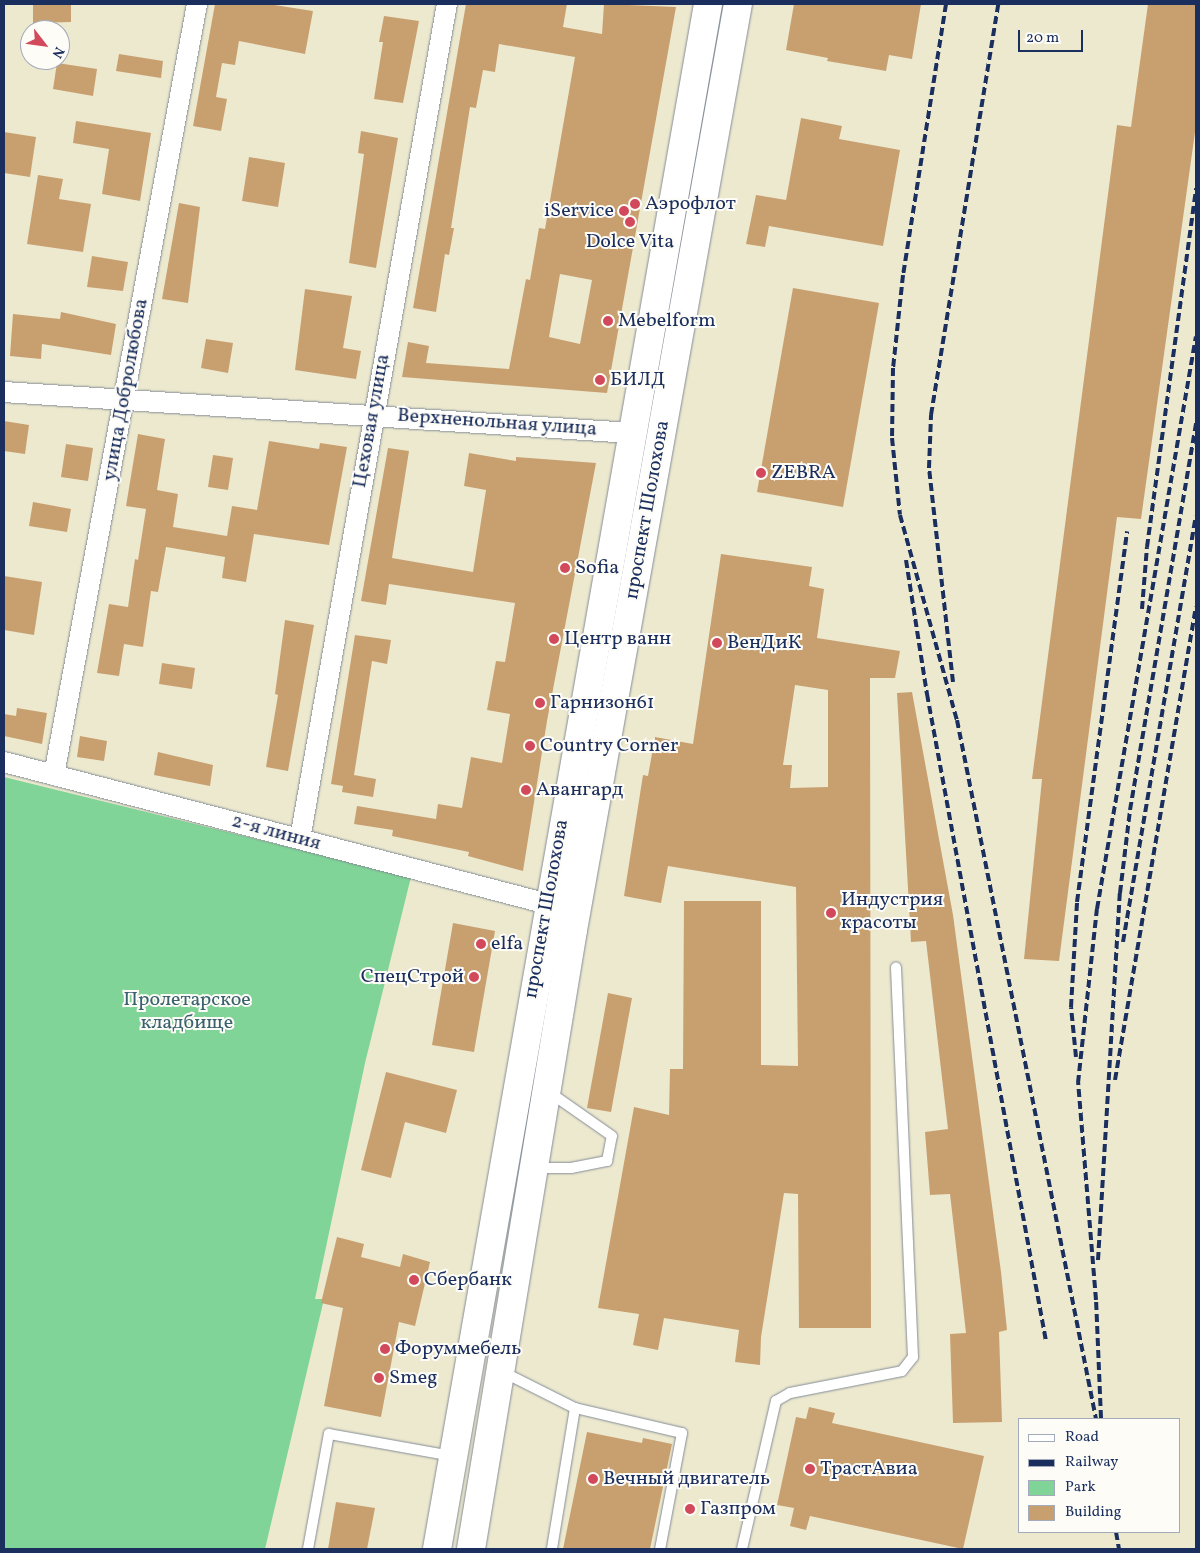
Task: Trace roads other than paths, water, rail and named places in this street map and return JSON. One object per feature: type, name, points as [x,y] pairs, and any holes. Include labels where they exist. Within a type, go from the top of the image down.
[{"type":"main road","name":"проспект Шолохова","points":[[437,1549],[548,904],[708,4]]},
{"type":"main road","name":"проспект Шолохова","points":[[471,1549],[547,1090],[738,4]]},
{"type":"street","name":"улица Добролюбова","points":[[54,775],[197,4]]},
{"type":"street","name":"Цеховая улица","points":[[300,839],[372,415],[447,4]]},
{"type":"street","name":"Верхненольная улица","points":[[4,392],[631,433]]},
{"type":"street","name":"2-я линия","points":[[4,762],[548,904]]},
{"type":"lane","points":[[742,1549],[776,1401],[790,1393],[902,1371],[913,1357],[896,967]]},
{"type":"lane","points":[[534,1168],[571,1168],[607,1161],[612,1136],[547,1090]]},
{"type":"lane","points":[[500,1371],[575,1408],[682,1433],[660,1549]]},
{"type":"lane","points":[[552,1549],[575,1408]]},
{"type":"lane","points":[[308,1549],[328,1434],[453,1456]]},
{"type":"railway","points":[[946,4],[903,275],[893,368],[892,438],[900,515],[957,720],[1096,1418]]},
{"type":"railway","points":[[953,682],[929,468],[931,415],[998,4]]},
{"type":"railway","points":[[1142,609],[1147,547],[1196,188]]},
{"type":"railway","points":[[1101,1418],[1096,1300],[1078,1083],[1097,909],[1196,336]]},
{"type":"railway","points":[[1098,1260],[1120,893],[1130,810],[1196,422]]},
{"type":"railway","points":[[1123,942],[1196,516]]},
{"type":"railway","points":[[1076,1057],[1071,1007],[1077,902],[1127,531]]},
{"type":"railway","points":[[906,560],[927,694],[1046,1341]]},
{"type":"railway","points":[[1115,1080],[1196,607]]},
{"type":"railway","points":[[1116,1533],[1119,1549]]},
{"type":"place","name":"Аэрофлот","points":[[635,204]]},
{"type":"place","name":"iService","points":[[624,211]]},
{"type":"place","name":"Dolce Vita","points":[[630,222]]},
{"type":"place","name":"Mebelform","points":[[608,321]]},
{"type":"place","name":"БИЛД","points":[[600,380]]},
{"type":"place","name":"ZEBRA","points":[[761,473]]},
{"type":"place","name":"Sofia","points":[[565,568]]},
{"type":"place","name":"Центр ванн","points":[[554,639]]},
{"type":"place","name":"ВенДиК","points":[[717,643]]},
{"type":"place","name":"Гарнизон61","points":[[540,703]]},
{"type":"place","name":"Country Corner","points":[[530,746]]},
{"type":"place","name":"Авангард","points":[[526,790]]},
{"type":"place","name":"Индустрия красоты","points":[[831,913]]},
{"type":"place","name":"elfa","points":[[481,944]]},
{"type":"place","name":"СпецСтрой","points":[[474,977]]},
{"type":"place","name":"Сбербанк","points":[[414,1280]]},
{"type":"place","name":"Форуммебель","points":[[385,1349]]},
{"type":"place","name":"Smeg","points":[[379,1378]]},
{"type":"place","name":"ТрастАвиа","points":[[810,1469]]},
{"type":"place","name":"Вечный двигатель","points":[[593,1479]]},
{"type":"place","name":"Газпром","points":[[690,1509]]},
{"type":"park label","name":"Пролетарское кладбище","points":[[187,1012]]}]
